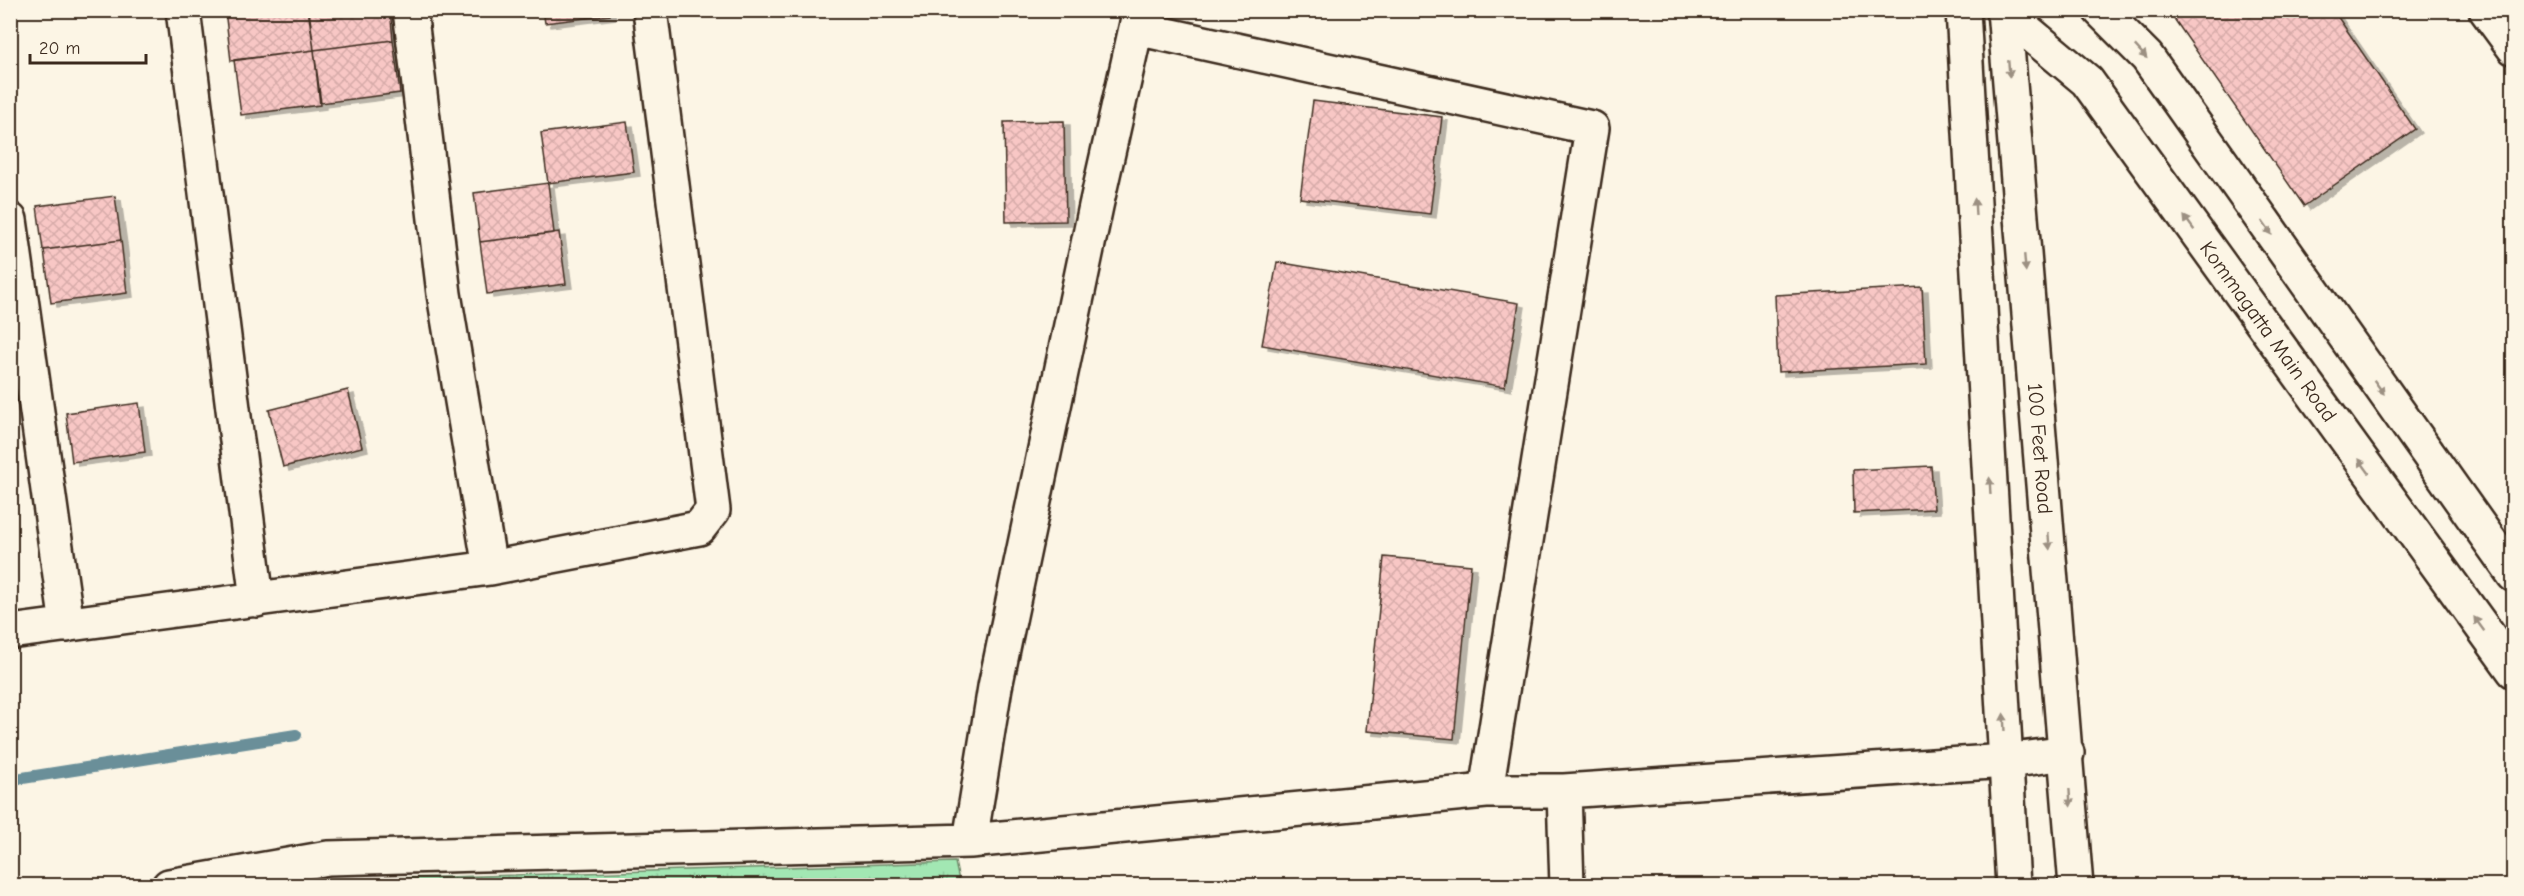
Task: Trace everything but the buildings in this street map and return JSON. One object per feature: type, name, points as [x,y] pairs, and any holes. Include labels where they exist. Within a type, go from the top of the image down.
[{"type":"street","points":[[183,10],[257,600]]},
{"type":"street","points":[[410,10],[444,294],[490,568]]},
{"type":"street","points":[[10,632],[490,568],[699,528],[713,510],[650,10]]},
{"type":"street","points":[[1963,10],[2013,885]]},
{"type":"street","points":[[2100,10],[2147,57],[2514,575]]},
{"type":"street","points":[[2486,10],[2514,48]]},
{"type":"street","name":"Kommagatta Main Road","points":[[2003,11],[2087,81],[2514,671]]},
{"type":"street","name":"100 Feet Road","points":[[2003,11],[2067,753],[2076,885]]},
{"type":"street","points":[[970,841],[995,687],[1138,19],[1592,128],[1486,791]]},
{"type":"street","points":[[10,220],[67,625]]},
{"type":"street","points":[[169,885],[330,872],[970,841],[1486,791],[1564,791],[2006,760],[2067,753]]},
{"type":"street","points":[[1564,791],[1567,885]]},
{"type":"green space","points":[[955,862],[960,885],[377,886],[377,879]]},
{"type":"waterway","points":[[10,780],[296,735]]}]
